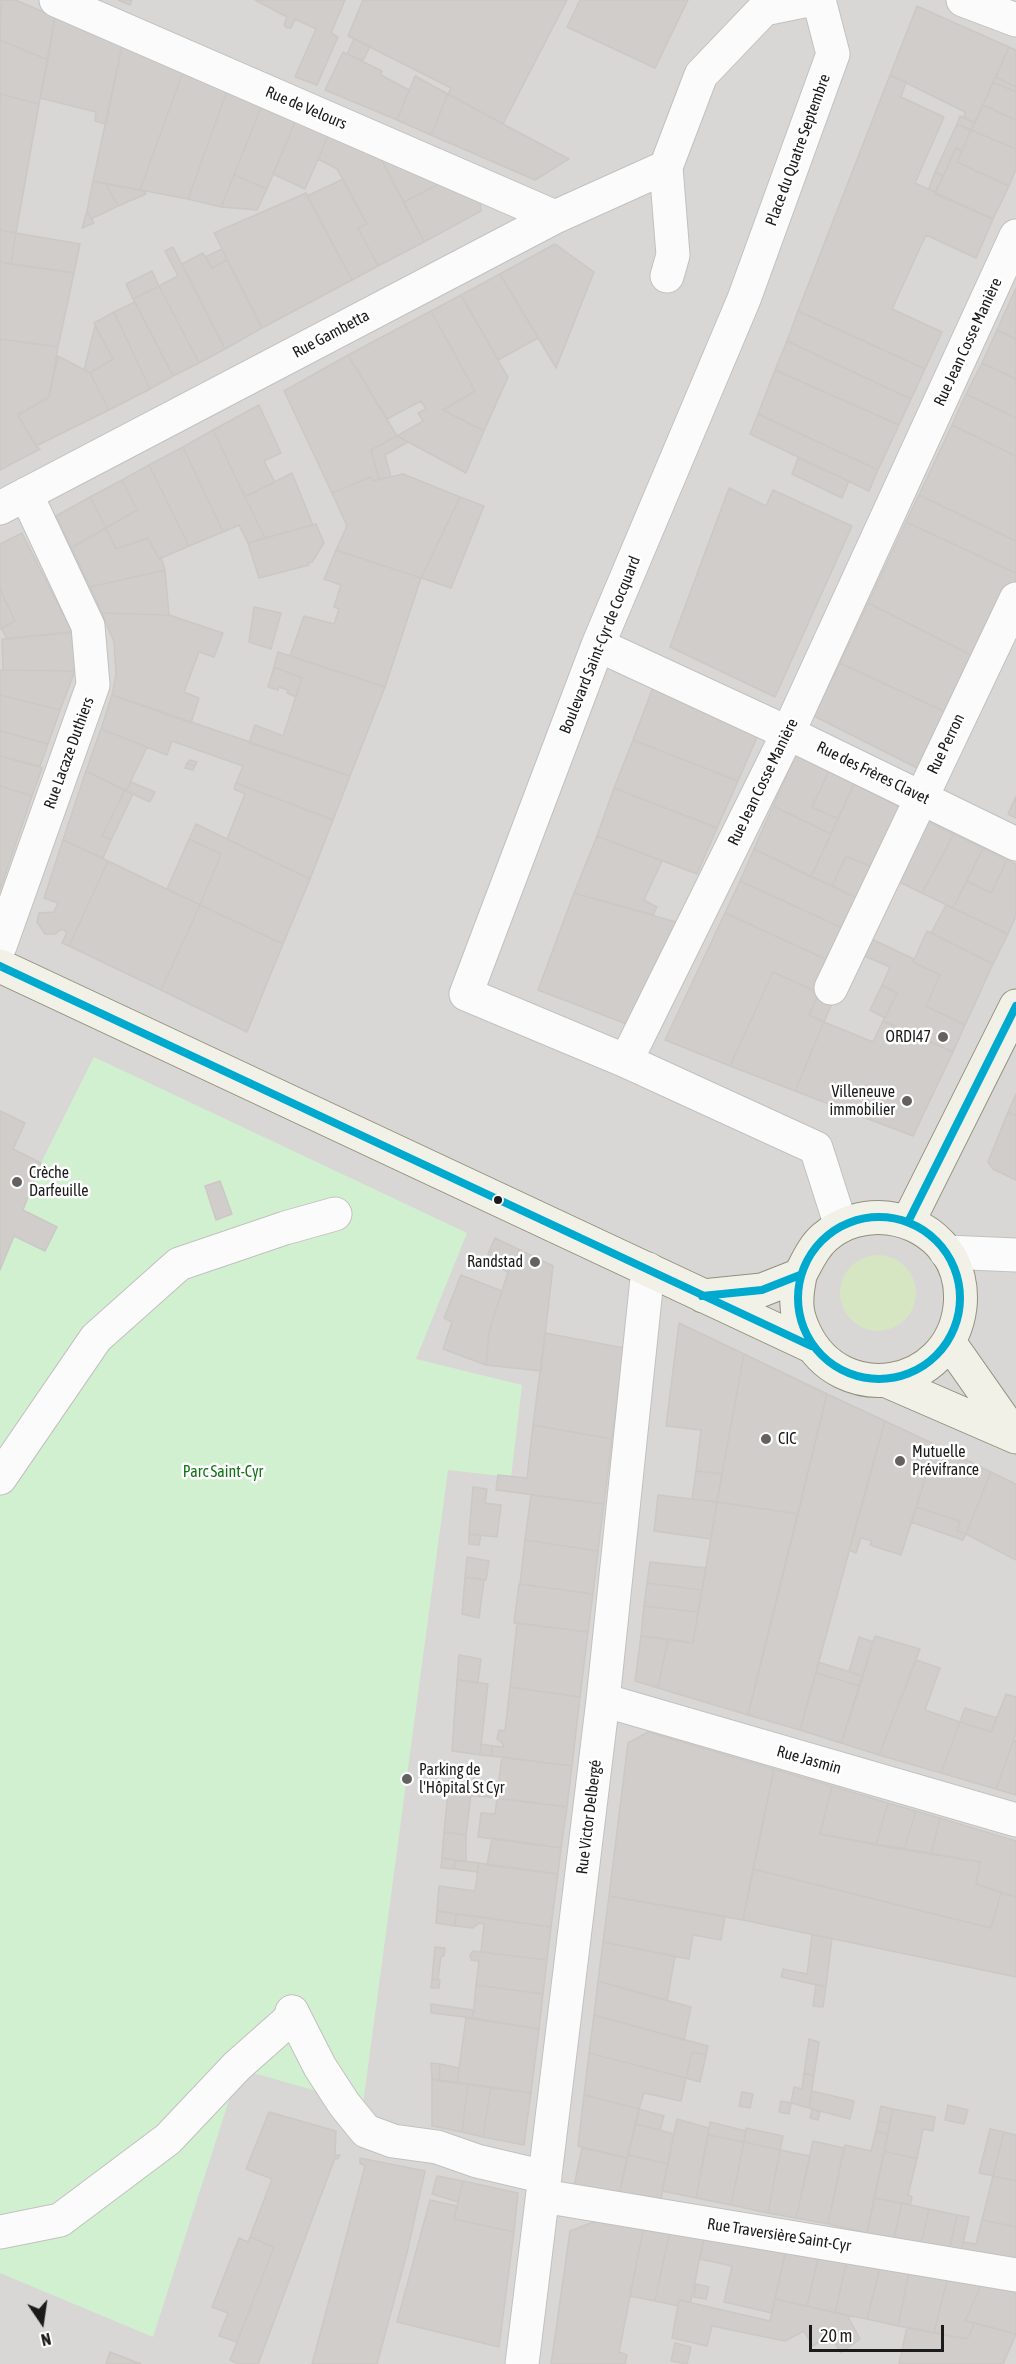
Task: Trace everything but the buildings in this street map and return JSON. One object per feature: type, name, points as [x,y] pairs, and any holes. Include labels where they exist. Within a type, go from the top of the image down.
[{"type":"main road","points":[[0,966],[811,1346]]},
{"type":"main road","points":[[908,1222],[1016,1006]]},
{"type":"main road","points":[[886,1217],[908,1222],[930,1234],[946,1252],[957,1273],[962,1296],[959,1319],[950,1342],[934,1361],[912,1375],[887,1381],[865,1380],[844,1373],[826,1362],[811,1346],[801,1324],[796,1299],[800,1275],[811,1253],[824,1238],[841,1226],[863,1219],[886,1217]]},
{"type":"main road","points":[[702,1296],[762,1290],[800,1275]]},
{"type":"main road","points":[[950,1342],[1015,1437]]},
{"type":"main road","points":[[887,1381],[1015,1437]]},
{"type":"street","name":"Rue de Velours","points":[[56,0],[555,217]]},
{"type":"street","points":[[667,276],[673,255],[666,166],[701,75],[764,9],[808,0]]},
{"type":"street","name":"Place du Quatre Septembre","points":[[744,299],[833,54],[819,0]]},
{"type":"street","points":[[963,0],[1016,20]]},
{"type":"street","name":"Rue Gambetta","points":[[13,501],[555,217],[666,166]]},
{"type":"street","name":"Rue Jean Cosse Manière","points":[[626,1062],[788,733],[1016,236]]},
{"type":"street","name":"Boulevard Saint-Cyr de Cocquard","points":[[626,1062],[466,994],[598,645],[744,299]]},
{"type":"street","name":"Rue Lacaze Duthiers","points":[[0,946],[93,685],[88,626],[13,501]]},
{"type":"street","name":"Rue Perron","points":[[831,988],[1016,599]]},
{"type":"street","name":"Rue des Frères Clavet","points":[[598,645],[922,796],[1016,844]]},
{"type":"street","points":[[626,1062],[816,1148],[841,1226]]},
{"type":"street","points":[[0,1478],[96,1338],[179,1264],[285,1228],[335,1214]]},
{"type":"street","points":[[946,1252],[1016,1255]]},
{"type":"street","name":"Rue Victor Delbergé","points":[[522,2364],[603,1700],[648,1269]]},
{"type":"street","name":"Rue Jasmin","points":[[603,1700],[1016,1820]]},
{"type":"street","name":"Rue Traversière Saint-Cyr","points":[[0,2232],[60,2220],[168,2139],[237,2066],[291,2019],[292,2012],[320,2067],[344,2104],[366,2131],[393,2141],[437,2146],[544,2186],[1016,2275]]},
{"type":"shaded area","points":[[0,0],[1016,0],[1016,2364],[0,2364]]},
{"type":"green space","name":"Parc Saint-Cyr","points":[[94,1057],[467,1233],[416,1359],[522,1385],[511,1477],[448,1470],[363,2104],[239,2069],[153,2337],[0,2273],[0,1270],[14,1236],[45,1251],[57,1227],[23,1210],[41,1163]]},
{"type":"green space","points":[[878,1255],[893,1258],[905,1266],[913,1278],[916,1293],[913,1308],[905,1320],[893,1328],[878,1331],[863,1328],[851,1320],[843,1308],[840,1293],[843,1278],[851,1266],[863,1258]]},
{"type":"transit line","points":[[0,966],[811,1346]]},
{"type":"transit line","points":[[908,1222],[1016,1006]]},
{"type":"transit line","points":[[879,1217],[895,1218],[910,1223],[924,1230],[936,1241],[947,1253],[954,1267],[959,1282],[960,1298],[959,1314],[954,1329],[947,1343],[936,1355],[924,1366],[910,1373],[895,1378],[879,1379],[863,1378],[848,1373],[834,1366],[822,1355],[811,1343],[804,1329],[799,1314],[798,1298],[799,1282],[804,1267],[811,1253],[822,1241],[834,1230],[848,1223],[863,1218],[879,1217]]},
{"type":"transit line","points":[[702,1296],[762,1290],[800,1275]]},
{"type":"place","name":"ORDI47","points":[[943,1037]]},
{"type":"place","name":"Villeneuve immobilier","points":[[907,1101]]},
{"type":"place","name":"Crèche Darfeuille","points":[[17,1182]]},
{"type":"place","name":"Randstad","points":[[535,1262]]},
{"type":"place","name":"CIC","points":[[766,1439]]},
{"type":"place","name":"Mutuelle Prévifrance","points":[[900,1461]]},
{"type":"place","name":"Parking de l'Hôpital St Cyr","points":[[407,1779]]}]
